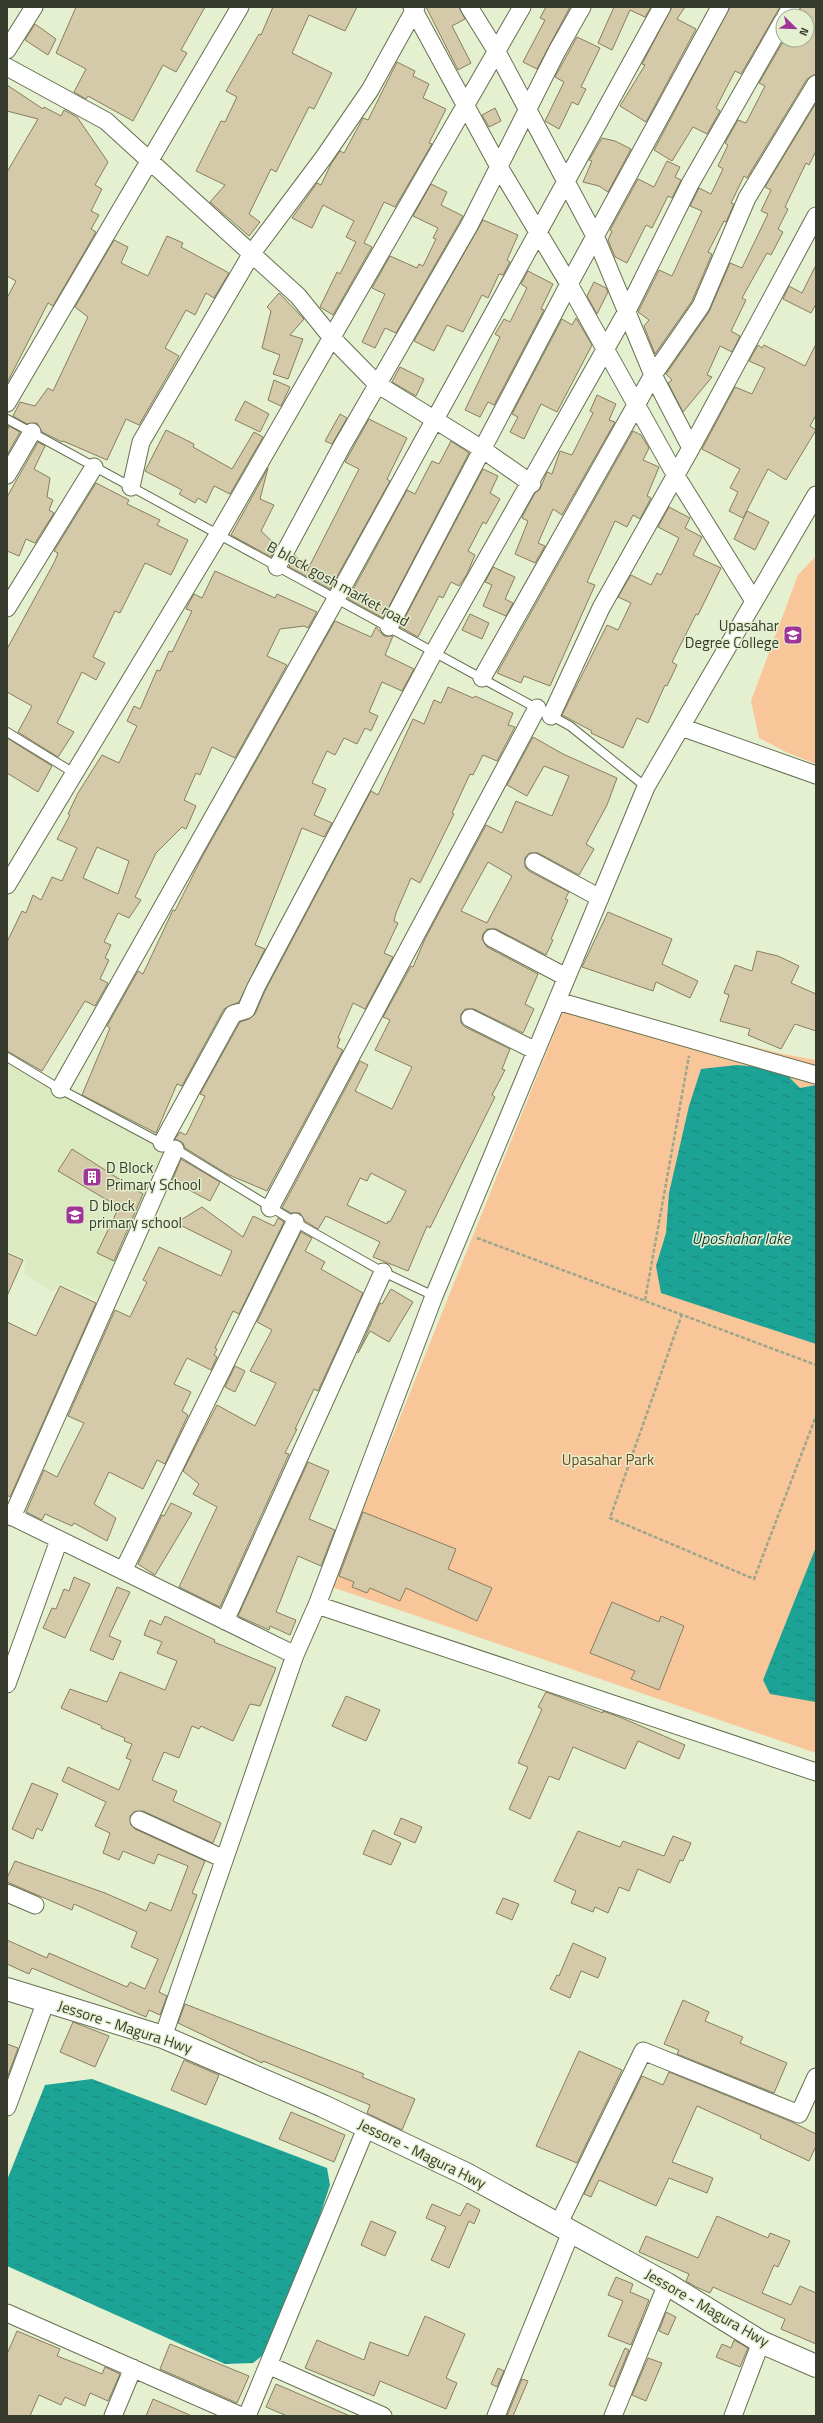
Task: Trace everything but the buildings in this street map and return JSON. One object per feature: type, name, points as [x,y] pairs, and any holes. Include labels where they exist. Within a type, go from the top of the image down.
[{"type":"highway","name":"Jessore - Magura Hwy","points":[[7,1990],[163,2037],[276,2084],[367,2126],[466,2174],[667,2284],[762,2342],[816,2366]]},
{"type":"street","points":[[7,50],[34,7]]},
{"type":"street","points":[[7,403],[240,7]]},
{"type":"street","points":[[469,7],[497,52],[596,238],[653,375],[692,448]]},
{"type":"street","points":[[7,885],[218,535],[522,7]]},
{"type":"street","points":[[277,567],[377,384],[469,226],[528,109],[582,7]]},
{"type":"street","points":[[60,1089],[336,599],[662,7]]},
{"type":"street","points":[[389,627],[569,284],[596,238],[707,27],[720,7]]},
{"type":"street","points":[[414,8],[499,167],[569,284],[676,476],[754,601]]},
{"type":"street","points":[[131,487],[141,442],[252,253],[324,157],[370,90],[414,8]]},
{"type":"street","points":[[295,1655],[10,1516],[169,1146],[233,1014],[246,1010],[256,987],[434,652],[532,484],[627,311],[690,184],[775,35]]},
{"type":"street","points":[[7,67],[106,121],[298,296],[332,338],[377,384],[482,449],[532,484]]},
{"type":"street","points":[[482,678],[653,375],[701,306],[747,198],[816,84]]},
{"type":"street","points":[[270,1208],[600,608],[692,448],[816,216]]},
{"type":"street","points":[[7,475],[32,432]]},
{"type":"street","points":[[7,608],[94,467]]},
{"type":"street","points":[[163,2037],[295,1655],[317,1606],[434,1296],[646,787],[816,495]]},
{"type":"street","points":[[681,727],[816,775]]},
{"type":"street","points":[[534,862],[600,898]]},
{"type":"street","points":[[492,938],[566,977]]},
{"type":"street","points":[[557,1001],[816,1075]]},
{"type":"street","points":[[470,1018],[536,1051]]},
{"type":"street","points":[[123,1571],[295,1222]]},
{"type":"street","points":[[225,1621],[384,1272]]},
{"type":"street","points":[[7,1684],[59,1540]]},
{"type":"street","points":[[317,1606],[816,1772]]},
{"type":"street","points":[[139,1820],[224,1859]]},
{"type":"street","points":[[7,1893],[35,1905]]},
{"type":"street","points":[[7,2108],[46,2001]]},
{"type":"street","points":[[496,2416],[564,2228],[643,2051],[799,2114],[816,2077]]},
{"type":"street","points":[[247,2416],[367,2126]]},
{"type":"street","points":[[613,2416],[667,2284]]},
{"type":"street","points":[[7,2314],[241,2416]]},
{"type":"street","points":[[733,2416],[762,2342]]},
{"type":"street","points":[[268,2365],[379,2415]]},
{"type":"street","points":[[113,2416],[133,2368]]},
{"type":"lane","name":"B block gosh market road","points":[[7,419],[570,726],[646,787]]},
{"type":"lane","points":[[7,732],[74,773]]},
{"type":"lane","points":[[7,1057],[60,1089],[169,1146],[270,1208],[384,1272],[434,1296]]},
{"type":"path","points":[[645,1300],[692,1040]]},
{"type":"path","points":[[460,1232],[816,1365]]},
{"type":"path","points":[[682,1314],[610,1518],[754,1579],[816,1416]]},
{"type":"shaded area","name":"D block primary school","points":[[7,1058],[172,1156],[103,1301],[60,1284],[53,1292],[24,1273],[26,1259],[7,1251]]},
{"type":"green space","name":"Upasahar Degree College","points":[[816,556],[816,764],[786,752],[759,738],[751,701],[798,575]]},
{"type":"green space","name":"Upasahar Park","points":[[568,999],[783,1054],[816,1060],[816,1753],[332,1587]]},
{"type":"water","name":"Uposhahar lake","points":[[737,1065],[781,1069],[800,1088],[816,1085],[816,1344],[661,1293],[656,1266],[666,1233],[669,1193],[689,1106],[701,1069]]},
{"type":"water","points":[[816,1547],[816,1702],[770,1694],[763,1680]]},
{"type":"water","points":[[92,2079],[327,2168],[330,2185],[278,2343],[253,2363],[225,2364],[7,2266],[7,2180],[45,2085]]},
{"type":"place","name":"Upasahar Degree College","points":[[793,635]]},
{"type":"place","name":"D Block Primary School","points":[[92,1177]]},
{"type":"place","name":"D block primary school","points":[[75,1215]]}]
